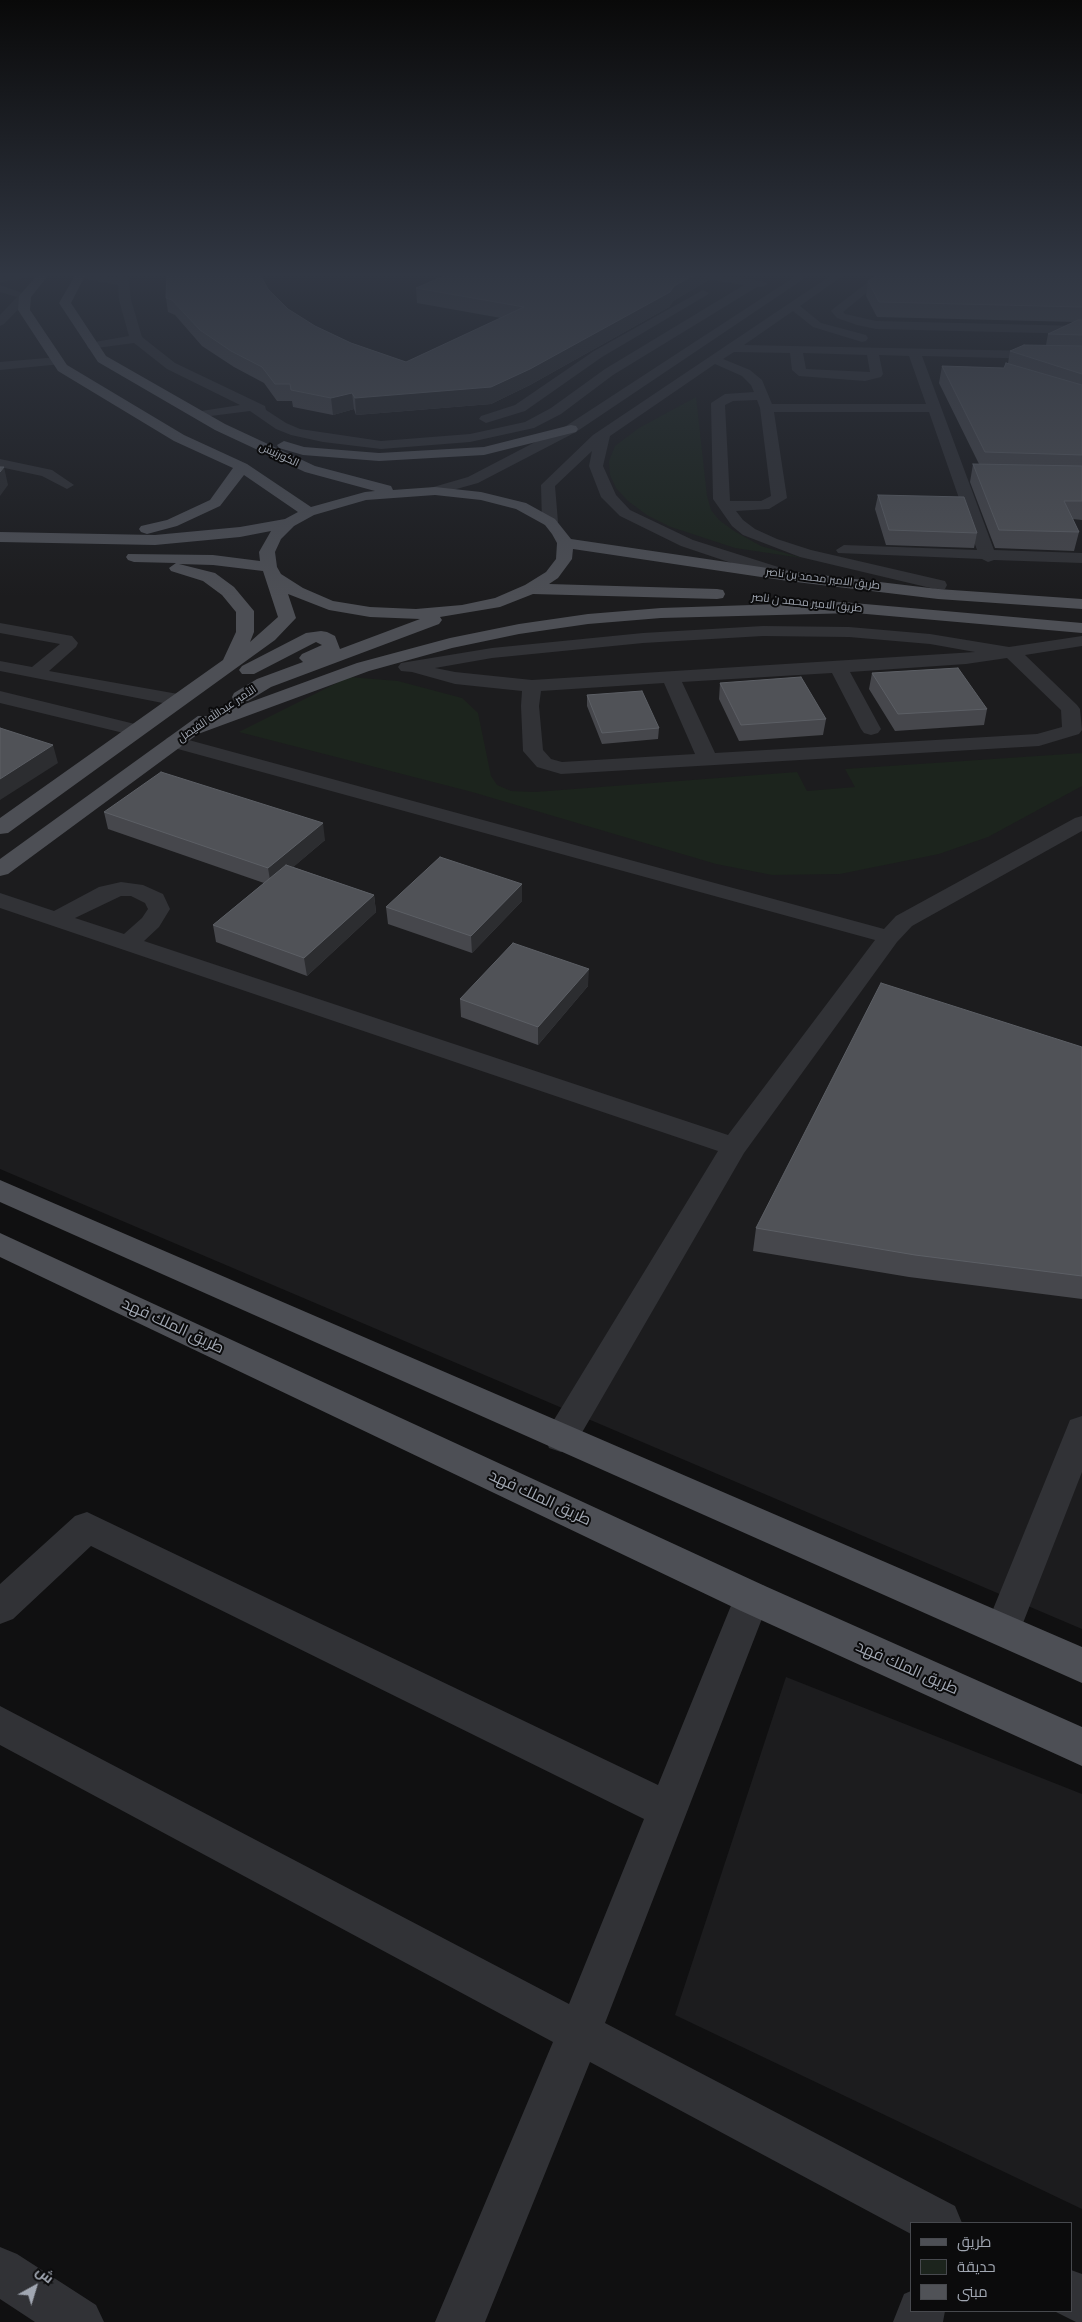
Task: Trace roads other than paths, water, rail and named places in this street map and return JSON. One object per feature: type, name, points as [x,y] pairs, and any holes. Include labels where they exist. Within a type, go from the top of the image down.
[{"type":"main road","name":"الكورنيش","points":[[83,380],[179,438],[242,467],[309,512]]},
{"type":"main road","name":"الكورنيش","points":[[139,380],[220,427],[310,469],[397,492]]},
{"type":"main road","points":[[220,427],[303,451],[379,458],[484,451],[570,429]]},
{"type":"main road","points":[[102,539],[172,523],[215,503],[242,467]]},
{"type":"main road","points":[[0,828],[269,636],[287,618],[272,572],[267,552],[274,537],[289,523],[309,512],[358,498],[397,492],[435,491],[481,496],[521,506],[550,522],[559,532],[565,543],[564,559],[552,575],[531,589],[500,602],[462,610],[416,614],[370,612],[321,602],[297,592],[272,572],[213,560],[122,557],[172,566],[209,577],[228,591],[245,611],[245,632],[231,663]]},
{"type":"main road","points":[[0,537],[155,540],[240,532],[289,523]]},
{"type":"main road","name":"طريق الامير محمد بن ناصر","points":[[565,543],[788,576],[1082,604]]},
{"type":"main road","points":[[788,576],[752,575],[744,577],[742,582],[757,586],[832,596],[902,612]]},
{"type":"main road","name":"طريق الامير محمد ن ناصر","points":[[531,589],[716,594],[1082,628]]},
{"type":"main road","points":[[182,736],[382,662],[510,631],[588,619],[661,613],[859,608]]},
{"type":"main road","name":"الأمير عبدالله الفيصل","points":[[0,870],[182,736],[264,683],[462,610]]},
{"type":"main road","points":[[159,714],[199,699],[271,656],[307,639],[321,636],[329,640],[332,647],[290,665],[264,683]]},
{"type":"main road","points":[[0,1190],[561,1438],[1082,1665]]},
{"type":"main road","name":"طريق الملك فهد","points":[[0,1244],[752,1598],[1082,1747]]},
{"type":"street","points":[[202,380],[239,398],[281,426],[296,432],[323,438],[381,445],[470,438],[529,425],[549,414],[598,380]]},
{"type":"street","points":[[471,420],[500,416],[520,408],[561,380]]},
{"type":"street","points":[[435,491],[473,480],[570,429],[644,380]]},
{"type":"street","points":[[550,522],[548,486],[603,435],[685,380]]},
{"type":"street","points":[[724,506],[764,506],[779,498],[764,402],[754,380]]},
{"type":"street","points":[[924,380],[957,475],[995,557],[1012,569],[1082,573]]},
{"type":"street","points":[[550,388],[613,401]]},
{"type":"street","points":[[933,408],[764,402],[730,397],[718,402],[721,499],[737,523],[749,532],[771,542],[806,554],[939,589],[941,554]]},
{"type":"street","points":[[200,415],[252,407],[324,424]]},
{"type":"street","points":[[603,435],[596,466],[609,497],[626,513],[687,543],[788,576]]},
{"type":"street","points":[[0,463],[47,473],[67,485]]},
{"type":"street","points":[[957,475],[976,475]]},
{"type":"street","points":[[841,550],[995,557],[1082,558]]},
{"type":"street","points":[[0,628],[66,640],[69,643],[68,647],[35,674]]},
{"type":"street","points":[[407,668],[501,652],[643,638],[763,631],[848,632],[921,639],[1012,653],[1070,709],[1072,730],[1039,740],[561,768],[544,763],[533,751],[530,706],[532,686]]},
{"type":"street","points":[[382,662],[455,678],[532,686],[966,659],[1082,641]]},
{"type":"street","points":[[0,666],[178,700]]},
{"type":"street","points":[[839,668],[871,728]]},
{"type":"street","points":[[671,678],[708,760]]},
{"type":"street","points":[[0,697],[136,730]]},
{"type":"street","points":[[182,736],[889,937]]},
{"type":"street","points":[[561,1438],[734,1147],[889,937],[904,922],[1082,822]]},
{"type":"street","points":[[55,919],[107,892],[121,889],[135,890],[155,899],[159,909],[152,922],[128,943]]},
{"type":"street","points":[[0,900],[734,1147]]},
{"type":"street","points":[[1003,1629],[1082,1430]]},
{"type":"street","points":[[0,1607],[88,1527],[668,1810]]},
{"type":"street","points":[[460,2322],[579,2034],[752,1598]]},
{"type":"street","points":[[0,1725],[936,2222]]},
{"type":"street","points":[[0,2271],[79,2322]]}]
